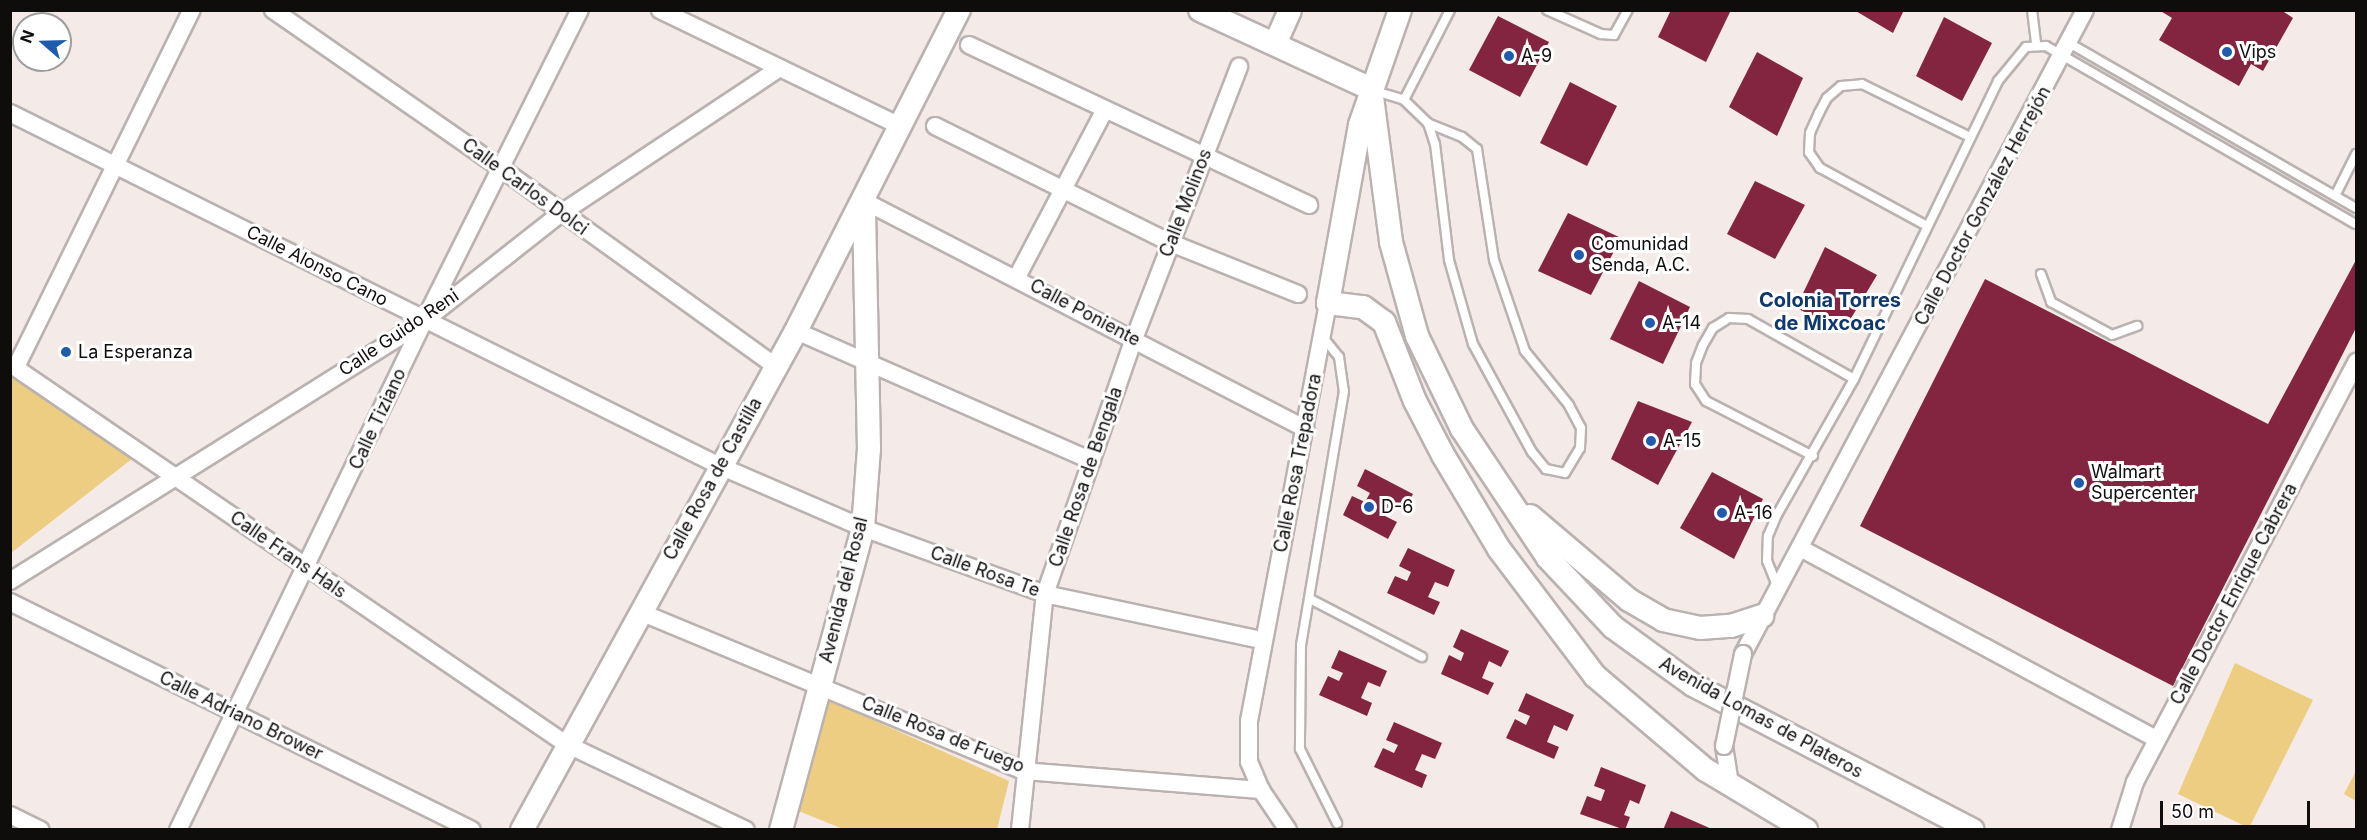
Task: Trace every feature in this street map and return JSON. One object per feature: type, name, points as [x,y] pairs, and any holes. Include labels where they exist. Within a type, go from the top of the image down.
[{"type":"main road","name":"Calle Rosa de Castilla","points":[[522,830],[566,744],[796,331],[902,127],[959,10]]},
{"type":"main road","points":[[1200,10],[1371,89],[1400,15]]},
{"type":"main road","points":[[1275,44],[1290,10]]},
{"type":"main road","name":"Calle Rosa Trepadora","points":[[1328,303],[1353,153],[1371,89]]},
{"type":"main road","name":"Avenida Lomas de Plateros","points":[[1371,89],[1391,242],[1417,336],[1462,429],[1548,558],[1613,627],[1650,657],[1780,732],[1973,830]]},
{"type":"main road","name":"Avenida del Rosal","points":[[781,830],[863,528],[869,449],[865,361],[864,201]]},
{"type":"main road","points":[[1328,303],[1363,307],[1384,322],[1415,401],[1448,465],[1499,549],[1595,676],[1697,764],[1806,830]]},
{"type":"main road","points":[[1507,496],[1629,600],[1663,620],[1700,628],[1731,626],[1762,616]]},
{"type":"street","points":[[13,365],[192,10]]},
{"type":"street","name":"Calle Carlos Dolci","points":[[273,10],[502,169],[560,214],[776,366]]},
{"type":"street","name":"Calle Tiziano","points":[[178,830],[307,569],[424,321],[580,10]]},
{"type":"street","points":[[660,10],[777,70],[902,127]]},
{"type":"street","name":"Calle Doctor González Herrejón","points":[[1730,784],[1724,746],[1743,654],[1762,616],[1802,549],[2085,10]]},
{"type":"street","points":[[969,45],[1104,111],[1309,205]]},
{"type":"street","name":"Calle Molinos","points":[[1134,339],[1239,68]]},
{"type":"street","name":"Calle Guido Reni","points":[[10,581],[424,321],[560,214],[777,70]]},
{"type":"street","points":[[1017,278],[1104,111]]},
{"type":"street","name":"Calle Alonso Cano","points":[[10,113],[116,164],[424,321],[720,466]]},
{"type":"street","points":[[936,126],[1062,191],[1171,243],[1298,294]]},
{"type":"street","name":"Calle Poniente","points":[[864,201],[1017,278],[1305,429]]},
{"type":"street","name":"Calle Rosa Trepadora","points":[[1288,830],[1261,790],[1249,762],[1249,721],[1262,640],[1328,303]]},
{"type":"street","points":[[796,331],[1092,461]]},
{"type":"street","name":"Calle Rosa de Bengala","points":[[1020,830],[1024,771],[1045,594],[1134,339]]},
{"type":"street","name":"Calle Doctor Enrique Cabrera","points":[[2120,830],[2127,800],[2157,739],[2356,362]]},
{"type":"street","name":"Calle Frans Hals","points":[[13,365],[307,569],[566,744],[746,830]]},
{"type":"street","name":"Calle Rosa Te","points":[[720,466],[863,528],[1045,594],[1262,640]]},
{"type":"street","points":[[1802,549],[2157,739]]},
{"type":"street","name":"Calle Adriano Brower","points":[[10,602],[472,830]]},
{"type":"street","name":"Calle Rosa de Fuego","points":[[640,612],[820,683],[1024,771],[1261,790]]},
{"type":"street","points":[[10,815],[41,830]]},
{"type":"lane","points":[[1404,100],[1450,10]]},
{"type":"lane","points":[[1549,11],[1601,34],[1614,35],[1628,10]]},
{"type":"lane","points":[[2032,10],[2036,44]]},
{"type":"lane","points":[[1778,589],[1767,561],[1768,536],[1854,379],[1970,137],[2012,59],[2036,44],[2065,49],[2356,208]]},
{"type":"lane","points":[[2065,49],[2356,224]]},
{"type":"lane","points":[[1927,226],[1820,168],[1809,152],[1810,133],[1819,113],[1827,98],[1841,86],[1862,84],[1970,137]]},
{"type":"lane","points":[[1371,89],[1404,100],[1428,123],[1462,137],[1477,149],[1494,260],[1525,351],[1569,405],[1581,429],[1580,448],[1565,473],[1546,469],[1532,452],[1473,344],[1449,260],[1435,144],[1428,123]]},
{"type":"lane","points":[[2335,196],[2356,154]]},
{"type":"lane","points":[[2041,274],[2051,302],[2112,335],[2137,326]]},
{"type":"lane","points":[[1813,456],[1706,401],[1695,384],[1696,363],[1703,345],[1713,328],[1730,318],[1748,319],[1854,379]]},
{"type":"lane","points":[[1322,336],[1339,357],[1344,391],[1301,645],[1300,749],[1337,823]]},
{"type":"lane","points":[[1310,599],[1422,657]]},
{"type":"shaded area","points":[[11,377],[137,455],[11,553]]},
{"type":"shaded area","points":[[2235,663],[2313,700],[2249,828],[2178,794]]},
{"type":"shaded area","points":[[822,697],[1009,781],[997,829],[843,829],[791,808]]},
{"type":"shaded area","points":[[2356,771],[2356,801],[2344,794]]},
{"type":"building","points":[[1671,10],[1731,10],[1706,62],[1658,37]]},
{"type":"building","points":[[1854,10],[1904,10],[1893,33]]},
{"type":"building","name":"Vips","points":[[2159,10],[2281,10],[2293,18],[2263,71],[2251,64],[2239,86],[2159,40],[2172,18]]},
{"type":"building","name":"A-9","points":[[1498,16],[1549,42],[1520,97],[1469,70]]},
{"type":"building","points":[[1944,17],[1992,43],[1962,101],[1916,76]]},
{"type":"building","points":[[1757,52],[1803,78],[1777,136],[1729,107]]},
{"type":"building","points":[[1570,82],[1617,106],[1587,166],[1540,143]]},
{"type":"building","points":[[1755,181],[1805,205],[1775,259],[1727,234]]},
{"type":"building","name":"Comunidad Senda, A.C.","points":[[1568,213],[1621,238],[1591,295],[1538,271]]},
{"type":"building","points":[[1825,247],[1877,275],[1844,330],[1796,308]]},
{"type":"building","name":"Walmart Supercenter","points":[[2356,260],[2356,328],[2173,686],[1860,526],[1985,279],[2268,424]]},
{"type":"building","name":"A-14","points":[[1639,281],[1690,307],[1663,364],[1610,339]]},
{"type":"building","name":"A-15","points":[[1638,401],[1692,422],[1658,485],[1611,459]]},
{"type":"building","name":"D-6","points":[[1365,469],[1413,494],[1404,510],[1392,503],[1385,516],[1397,522],[1388,539],[1343,515],[1352,496],[1365,502],[1370,493],[1357,486]]},
{"type":"building","name":"A-16","points":[[1712,472],[1763,499],[1734,559],[1680,528]]},
{"type":"building","points":[[1408,548],[1455,570],[1448,587],[1435,582],[1428,597],[1440,602],[1434,615],[1387,593],[1395,576],[1407,581],[1411,572],[1399,566]]},
{"type":"building","points":[[1461,629],[1509,651],[1501,667],[1489,661],[1482,678],[1494,683],[1488,695],[1441,674],[1449,655],[1461,661],[1464,653],[1453,647]]},
{"type":"building","points":[[1339,650],[1387,671],[1380,687],[1368,682],[1361,698],[1372,703],[1367,716],[1319,695],[1328,676],[1339,681],[1343,673],[1331,668]]},
{"type":"building","points":[[1526,693],[1574,715],[1567,731],[1554,725],[1547,742],[1559,747],[1554,759],[1506,738],[1515,719],[1526,725],[1530,716],[1518,711]]},
{"type":"building","points":[[1394,722],[1442,743],[1435,759],[1422,754],[1415,770],[1427,775],[1422,788],[1374,767],[1383,748],[1394,753],[1398,745],[1386,740]]},
{"type":"building","points":[[1601,767],[1646,785],[1639,804],[1630,800],[1624,815],[1630,817],[1625,830],[1580,814],[1587,796],[1601,801],[1605,790],[1594,786]]},
{"type":"building","points":[[1671,811],[1714,830],[1663,830]]},
{"type":"place","name":"Vips","points":[[2227,52]]},
{"type":"place","name":"A-9","points":[[1509,56]]},
{"type":"place","name":"Comunidad Senda, A.C.","points":[[1579,255]]},
{"type":"place","name":"A-14","points":[[1650,323]]},
{"type":"place","name":"La Esperanza","points":[[66,352]]},
{"type":"place","name":"A-15","points":[[1651,441]]},
{"type":"place","name":"Walmart Supercenter","points":[[2079,483]]},
{"type":"place","name":"D-6","points":[[1369,507]]},
{"type":"place","name":"A-16","points":[[1722,513]]},
{"type":"district","name":"Colonia Torres de Mixcoac","points":[[1830,312]]}]
